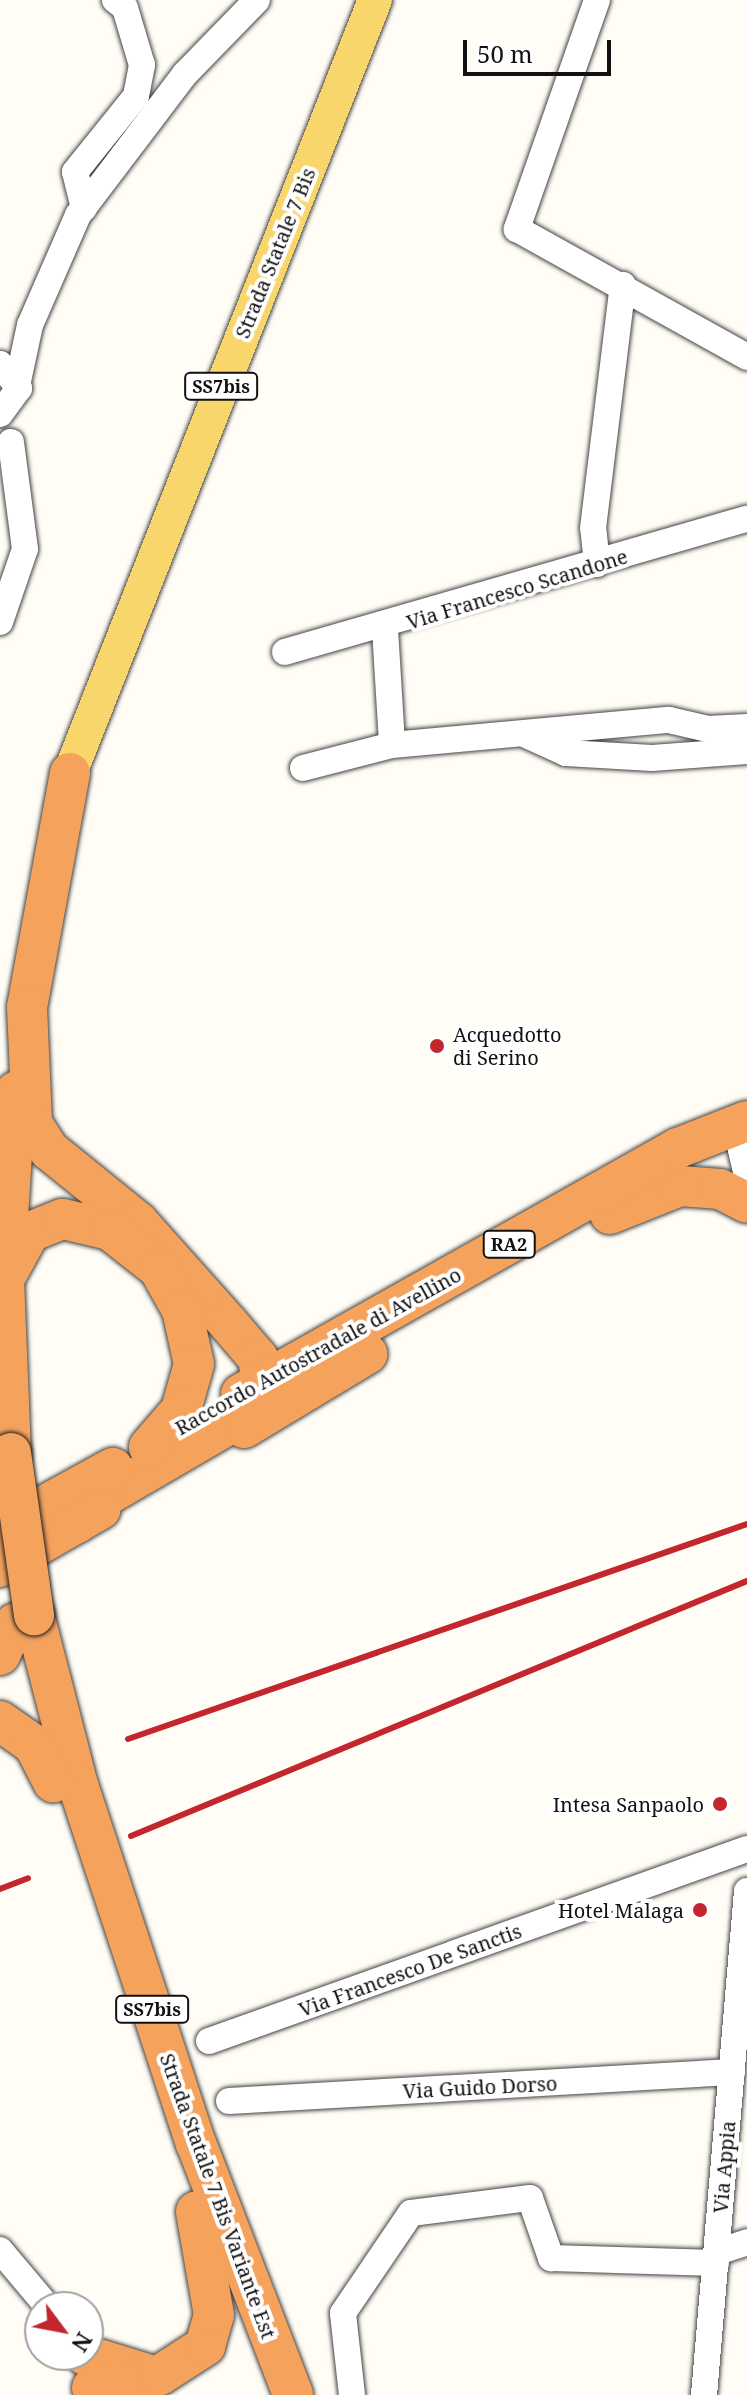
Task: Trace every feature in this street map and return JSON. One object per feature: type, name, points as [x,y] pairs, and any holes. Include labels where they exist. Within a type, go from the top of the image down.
[{"type":"highway","name":"SS7bis","points":[[0,1052],[17,1005],[70,773]]},
{"type":"highway","name":"Strada Statale 7 Bis Variante Est","points":[[17,1005],[4,1281],[16,1631],[78,1785],[191,2128],[293,2395]]},
{"type":"highway","points":[[17,1005],[32,1123],[41,1142],[138,1222],[258,1358],[263,1381],[257,1408],[106,1496],[77,1523]]},
{"type":"highway","points":[[711,1138],[747,1102]]},
{"type":"highway","points":[[711,1138],[747,1121]]},
{"type":"highway","name":"Raccordo Autostradale di Avellino","points":[[2,1532],[263,1381],[711,1138]]},
{"type":"highway","name":"Raccordo Autostradale di Avellino","points":[[0,1567],[642,1196],[687,1173],[747,1180]]},
{"type":"highway","points":[[642,1196],[702,1185],[747,1203]]},
{"type":"highway","points":[[4,1281],[30,1232],[63,1219],[125,1237],[159,1269],[185,1319],[194,1364],[181,1410],[149,1447]]},
{"type":"highway","points":[[228,1323],[272,1338],[340,1339]]},
{"type":"highway","name":"Strada Statale 7 Bis Variante Est","points":[[2,1532],[16,1631],[53,1782],[196,2212],[269,2395]]},
{"type":"highway","points":[[0,1721],[34,1745],[53,1782]]},
{"type":"highway","points":[[87,2373],[160,2375],[195,2356],[214,2325],[196,2212]]},
{"type":"main road","name":"Strada Statale 7 Bis","points":[[70,773],[375,0]]},
{"type":"street","points":[[84,208],[75,172],[136,96],[142,65],[125,8],[115,0]]},
{"type":"street","points":[[0,622],[25,549],[6,436],[8,390],[30,325],[84,208],[185,74],[257,0]]},
{"type":"street","points":[[597,0],[517,229],[623,285],[747,357]]},
{"type":"street","points":[[597,564],[593,528],[623,285]]},
{"type":"street","points":[[0,355],[30,325]]},
{"type":"street","name":"Via Francesco Scandone","points":[[285,652],[385,629],[747,519]]},
{"type":"street","points":[[385,629],[392,745]]},
{"type":"street","points":[[303,768],[392,745],[669,720],[707,741],[747,751]]},
{"type":"street","points":[[522,733],[566,753],[707,741],[747,727]]},
{"type":"street","points":[[711,1138],[741,1150],[747,1180]]},
{"type":"street","name":"Via Francesco De Sanctis","points":[[209,2041],[747,1849]]},
{"type":"street","name":"Via Appia","points":[[704,2395],[747,1891]]},
{"type":"street","name":"Via Guido Dorso","points":[[229,2101],[732,2072]]},
{"type":"street","points":[[352,2395],[343,2313],[411,2213],[530,2198],[551,2258],[716,2257],[747,2242]]},
{"type":"street","points":[[0,2250],[35,2291]]},
{"type":"railway","points":[[128,1739],[747,1524]]},
{"type":"railway","points":[[131,1836],[747,1581]]},
{"type":"railway","points":[[0,1889],[28,1878]]},
{"type":"place","name":"Acquedotto di Serino","points":[[437,1046]]},
{"type":"place","name":"Intesa Sanpaolo","points":[[720,1804]]},
{"type":"place","name":"Hotel Malaga","points":[[700,1910]]}]
